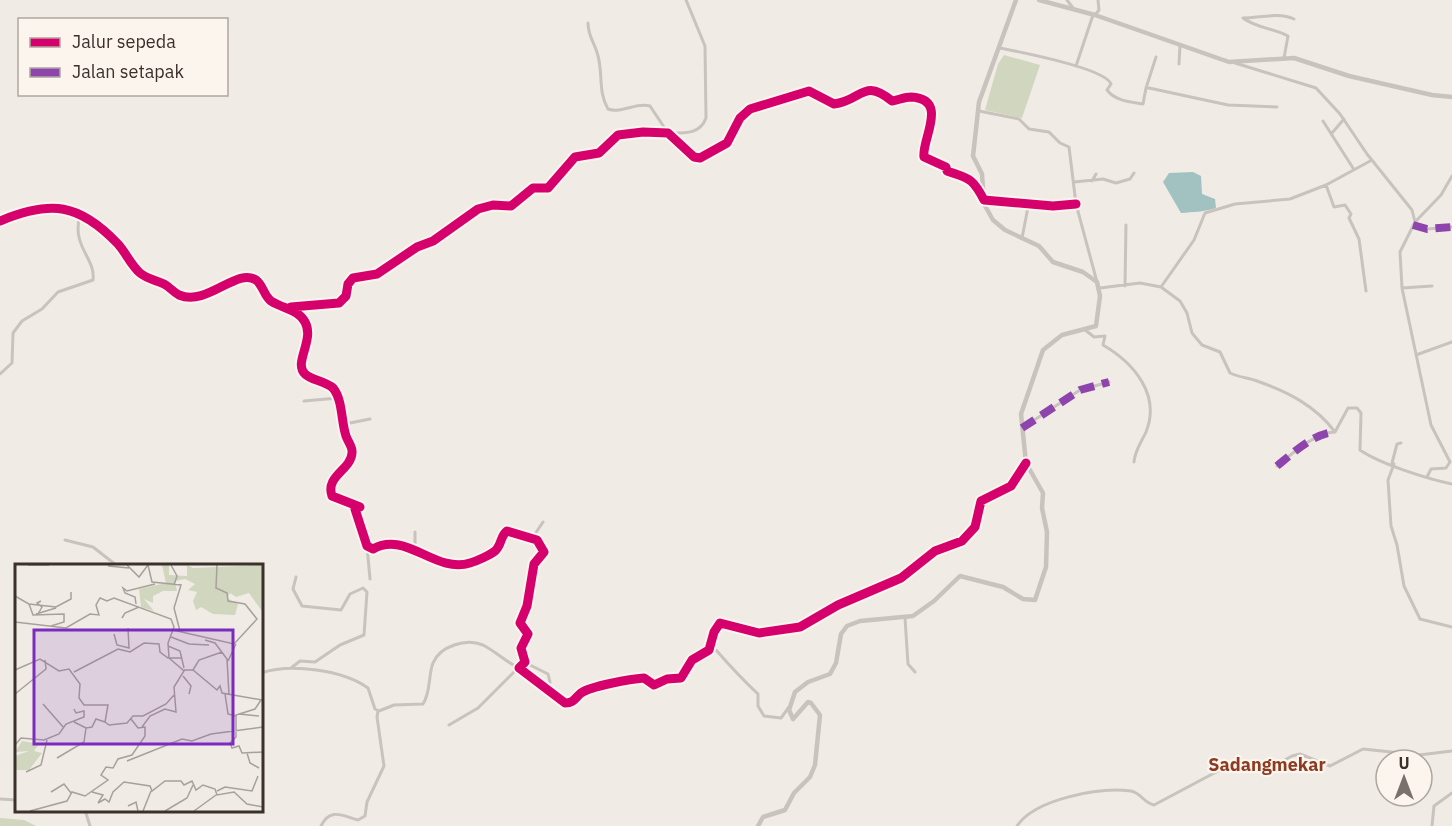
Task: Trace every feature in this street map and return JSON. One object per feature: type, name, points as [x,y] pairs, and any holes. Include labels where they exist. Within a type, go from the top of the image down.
[{"type":"street","points":[[291,310],[291,307],[339,303],[345,298],[348,284],[353,278],[377,274],[417,247],[433,241],[478,209],[511,206],[533,188],[548,188],[575,156],[599,153],[618,135],[640,132],[694,132],[702,127],[706,118],[705,46],[686,0]]},
{"type":"street","points":[[1016,0],[1000,48],[983,87],[978,111],[973,156],[982,174],[984,200],[989,215],[998,225],[1039,246],[1053,262],[1083,272],[1097,282]]},
{"type":"street","points":[[1039,0],[1094,15],[1180,44],[1191,50],[1313,87],[1344,119],[1372,160],[1412,210],[1414,223]]},
{"type":"street","points":[[1067,0],[1075,10]]},
{"type":"street","points":[[1076,66],[1094,15],[1099,10],[1098,0]]},
{"type":"street","points":[[1284,58],[1288,36],[1273,29],[1258,27],[1243,18],[1261,19],[1282,14],[1294,19]]},
{"type":"street","points":[[588,23],[588,35],[601,67],[602,96],[607,107],[614,111],[639,104],[650,106],[668,133],[695,157],[699,158],[727,142],[740,119],[749,110],[804,91],[816,93],[834,104],[870,89],[880,91],[891,101],[915,98],[927,104],[932,112],[924,158],[946,167],[947,171],[959,172],[971,181],[984,200]]},
{"type":"street","points":[[1179,64],[1180,44]]},
{"type":"street","points":[[1000,48],[1076,66],[1109,80],[1111,84],[1107,90],[1110,94],[1143,104],[1156,57]]},
{"type":"street","points":[[1229,62],[1299,59],[1349,76],[1452,97]]},
{"type":"street","points":[[1146,88],[1228,105],[1277,107]]},
{"type":"street","points":[[378,711],[394,705],[423,704],[428,694],[434,662],[443,650],[454,645],[484,646],[519,668],[559,701],[570,703],[584,692],[618,683],[644,678],[654,685],[666,679],[681,678],[692,660],[709,650],[716,650],[740,674],[743,683],[758,694],[758,706],[764,716],[781,718],[800,687],[826,677],[832,671],[841,634],[847,626],[860,621],[913,616],[933,602],[960,576],[1003,588],[1029,601],[1037,598],[1048,559],[1045,548],[1047,532],[1042,507],[1043,493],[1028,472],[1026,463],[1021,414],[1043,350],[1053,340],[1093,328],[1098,321],[1100,288],[1076,204],[1069,147],[1060,143],[1049,132],[1029,129],[1019,119],[978,111]]},
{"type":"street","points":[[1332,133],[1344,119]]},
{"type":"street","points":[[1323,121],[1353,168]]},
{"type":"street","points":[[1161,287],[1194,240],[1205,213],[1235,204],[1290,199],[1326,185],[1353,168],[1362,167],[1372,160]]},
{"type":"street","points":[[1074,182],[1103,179],[1121,182],[1130,179],[1134,173]]},
{"type":"street","points":[[1091,182],[1096,174]]},
{"type":"street","points":[[1427,477],[1431,469],[1446,468],[1450,462],[1431,425],[1402,288],[1401,247],[1414,223],[1446,188],[1452,176]]},
{"type":"street","points":[[1326,185],[1334,207],[1345,205],[1351,214],[1349,218],[1361,250],[1366,291]]},
{"type":"street","points":[[1446,188],[1452,185]]},
{"type":"street","points":[[984,200],[1029,202],[1053,206],[1076,204]]},
{"type":"street","points":[[1022,238],[1029,202]]},
{"type":"street","points":[[0,221],[46,206],[63,208],[81,215],[118,243],[139,273],[178,294],[201,297],[249,277],[258,282],[270,301],[302,317],[307,326],[309,340],[302,360],[305,374],[331,387],[338,398],[352,453],[335,477],[331,492],[335,498],[360,507],[355,508],[367,546],[370,579]]},
{"type":"street","points":[[0,374],[12,363],[13,333],[22,321],[42,309],[58,292],[93,280],[92,272],[77,237],[81,215]]},
{"type":"street","points":[[1414,223],[1429,229],[1452,227]]},
{"type":"street","points":[[1125,285],[1126,225]]},
{"type":"street","points":[[1100,288],[1149,283],[1161,287],[1182,304],[1192,333],[1202,345],[1220,352],[1230,373],[1265,384],[1305,403],[1318,411],[1335,432]]},
{"type":"street","points":[[1402,288],[1431,286]]},
{"type":"street","points":[[1084,329],[1094,336],[1105,336],[1103,345],[1122,356],[1140,378],[1151,404],[1146,431],[1137,447],[1134,462]]},
{"type":"street","points":[[1416,355],[1452,342]]},
{"type":"street","points":[[1022,428],[1080,390],[1109,382]]},
{"type":"street","points":[[304,401],[338,398]]},
{"type":"street","points":[[1335,432],[1348,408],[1357,408],[1361,413],[1359,448],[1371,457],[1452,484]]},
{"type":"street","points":[[342,420],[350,423],[370,419]]},
{"type":"street","points":[[1277,466],[1299,448],[1325,434],[1335,432]]},
{"type":"street","points":[[1401,443],[1397,444],[1388,480],[1391,526],[1406,591],[1420,619],[1452,627]]},
{"type":"street","points":[[709,650],[719,623],[755,632],[794,629],[838,605],[901,578],[933,552],[963,541],[975,527],[981,501],[1011,486],[1026,463]]},
{"type":"street","points":[[533,537],[543,522]]},
{"type":"street","points":[[415,532],[415,549]]},
{"type":"street","points":[[367,546],[375,549],[386,544],[415,549],[445,563],[466,564],[495,551],[505,532],[533,537],[541,543],[544,552],[535,563],[527,605],[520,623],[528,634],[521,648],[525,662],[548,674],[550,682],[548,692]]},
{"type":"street","points":[[65,540],[93,548],[115,564]]},
{"type":"street","points":[[291,669],[300,661],[315,662],[340,645],[362,637],[366,631],[368,608],[367,592],[364,588],[350,594],[341,610],[302,606],[293,589],[296,577]]},
{"type":"street","points":[[905,618],[908,664],[915,672]]},
{"type":"street","points":[[519,668],[525,662]]},
{"type":"street","points":[[262,673],[277,668],[347,676],[368,688],[375,709],[378,711]]},
{"type":"street","points":[[449,725],[478,708],[516,670],[528,675]]},
{"type":"street","points":[[758,826],[763,817],[785,810],[815,765],[820,715],[808,702],[793,719],[789,713],[789,706]]},
{"type":"street","points":[[321,826],[327,817],[334,814],[358,820],[365,816],[366,803],[384,766],[378,711]]},
{"type":"street","points":[[1017,826],[1027,813],[1082,792],[1133,792],[1147,803],[1154,805],[1218,771],[1235,767],[1266,770],[1294,755],[1304,755],[1330,766],[1363,749],[1422,755],[1452,751]]},
{"type":"street","points":[[1432,826],[1434,806],[1452,792]]},
{"type":"street","points":[[0,799],[15,800]]},
{"type":"street","points":[[85,811],[90,826]]},
{"type":"green space","points":[[1004,55],[1040,65],[1022,118],[985,110],[998,64]]},
{"type":"green space","points":[[0,818],[24,820],[36,826],[0,826]]},
{"type":"water","points":[[1193,172],[1201,176],[1202,194],[1215,199],[1216,208],[1181,213],[1163,182],[1169,173]]},
{"type":"marked path","points":[[1413,225],[1427,229],[1452,227]]},
{"type":"marked path","points":[[1022,428],[1080,390],[1109,382]]},
{"type":"marked path","points":[[1277,466],[1312,440],[1335,432]]},
{"type":"cycle path","points":[[291,310],[291,307],[339,303],[346,296],[348,284],[353,278],[377,274],[417,247],[433,241],[478,209],[493,205],[511,206],[533,188],[548,188],[575,157],[599,153],[618,135],[643,132],[668,133],[694,157],[700,158],[727,143],[740,118],[750,109],[809,91],[834,104],[868,91],[875,91],[892,101],[906,97],[923,99],[929,105],[931,112],[924,157],[946,167],[947,171],[969,180],[984,200],[1053,206],[1076,204]]},
{"type":"cycle path","points":[[0,221],[18,214],[49,208],[77,213],[104,230],[140,273],[164,284],[179,295],[200,296],[248,277],[258,282],[271,301],[298,314],[305,322],[308,336],[301,364],[302,369],[308,376],[333,388],[340,405],[344,430],[352,449],[351,459],[332,483],[332,496],[360,507],[355,509],[367,546],[373,549],[385,545],[397,545],[445,563],[457,565],[473,562],[493,553],[507,531],[537,540],[544,552],[534,564],[527,606],[520,623],[528,634],[521,648],[525,662],[519,668],[565,703],[572,701],[586,690],[611,683],[644,678],[654,685],[667,679],[681,678],[692,660],[709,650],[714,632],[720,623],[759,633],[800,627],[838,605],[901,578],[935,551],[962,541],[975,527],[981,501],[1011,486],[1026,463]]},
{"type":"district","name":"Sadangmekar","points":[[1267,765]]}]
